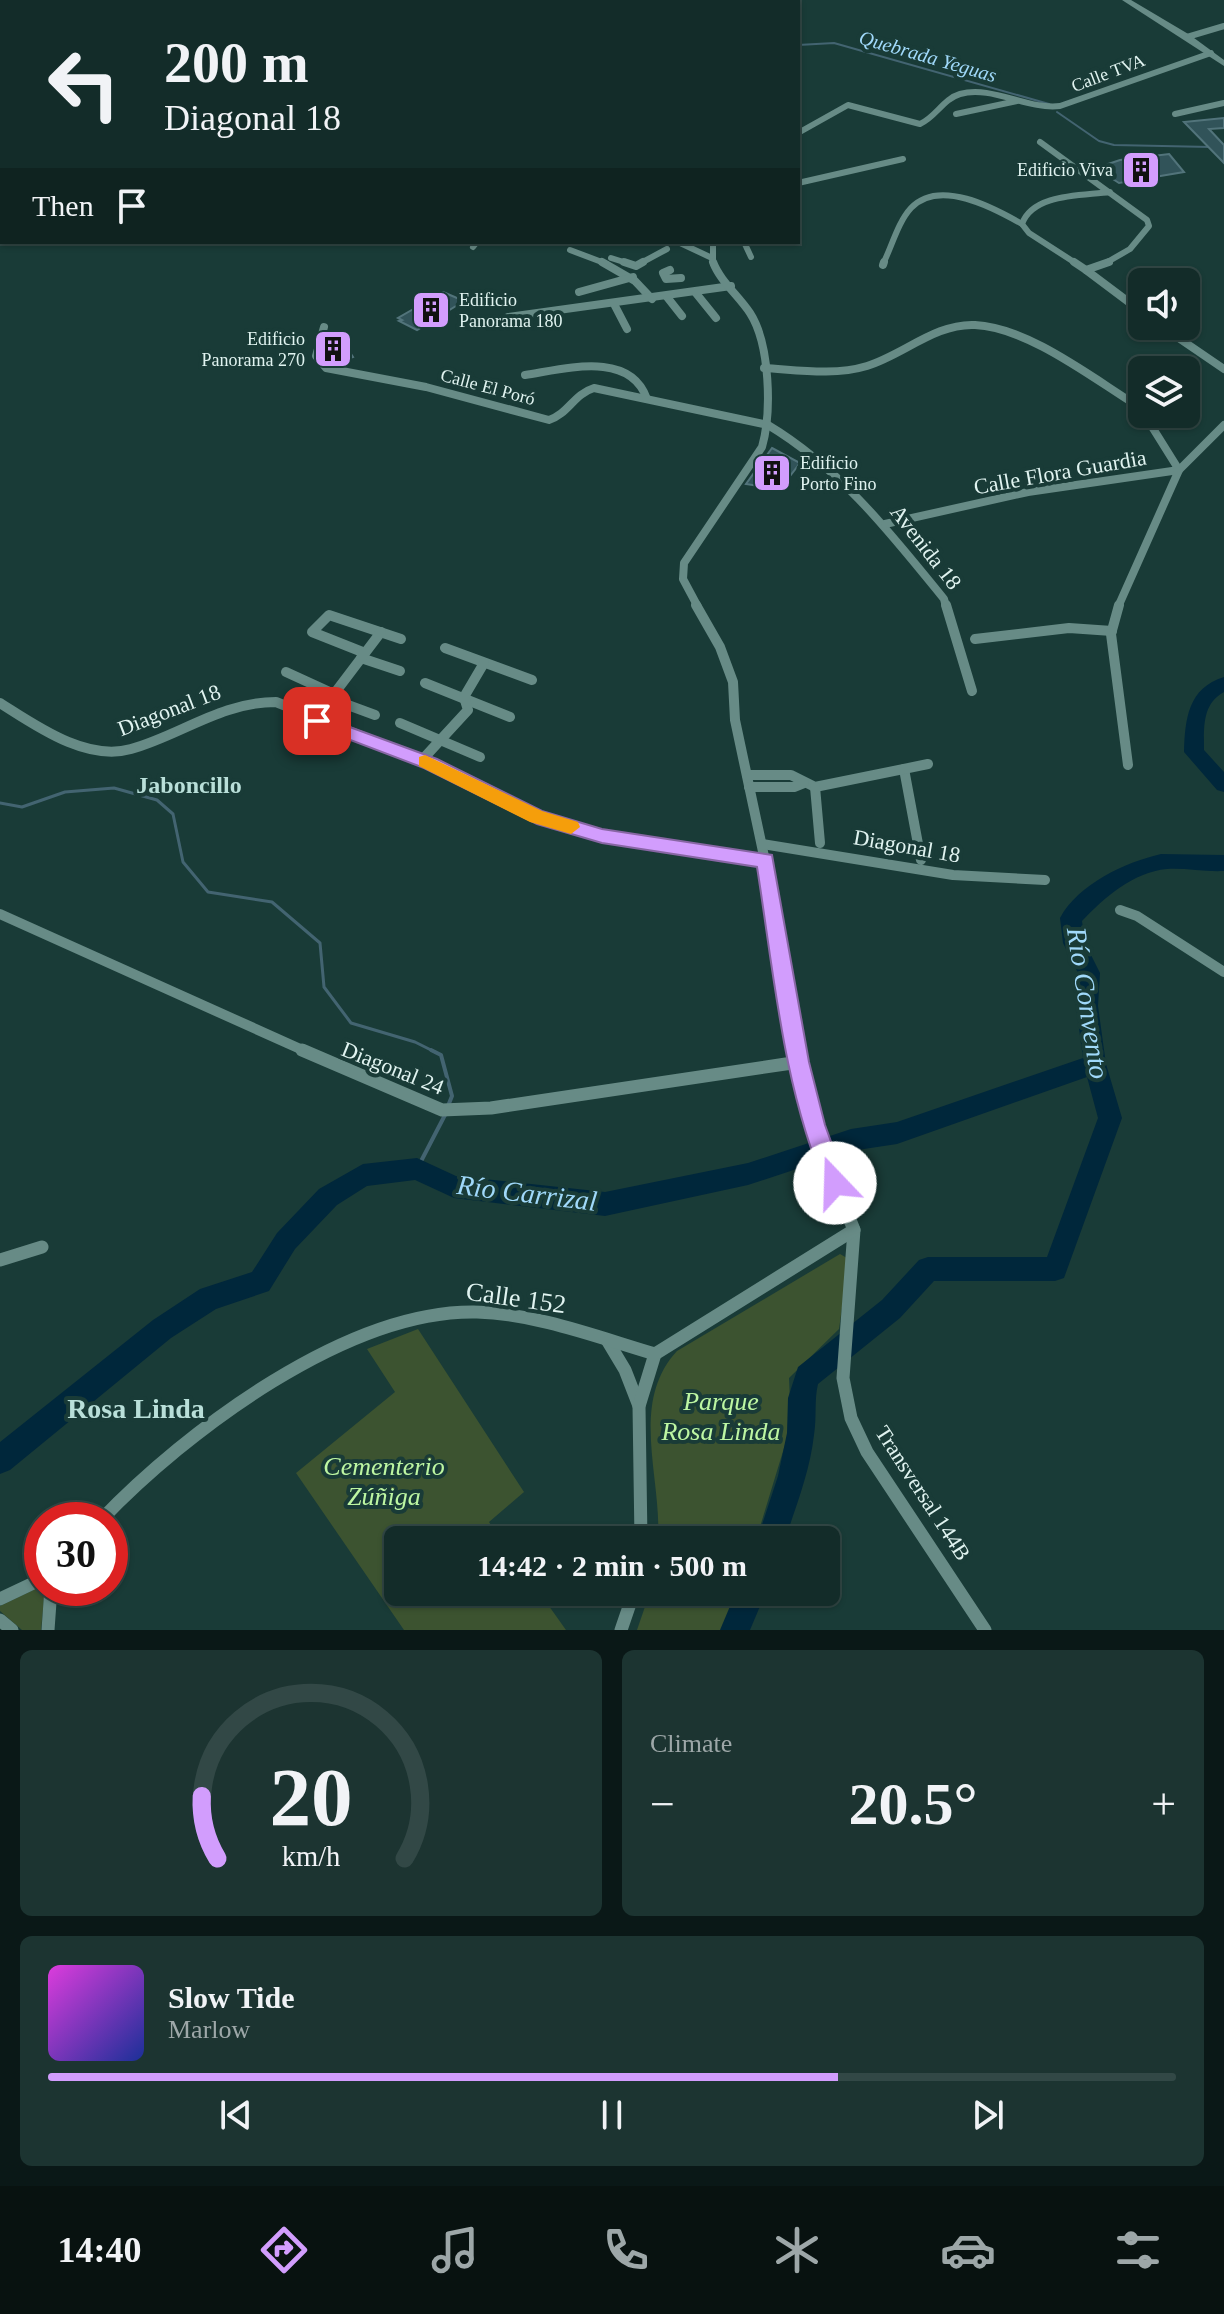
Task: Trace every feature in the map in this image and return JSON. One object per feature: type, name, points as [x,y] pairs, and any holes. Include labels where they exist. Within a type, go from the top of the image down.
[{"type":"main road","points":[[1126,0],[1224,64]]},
{"type":"street","points":[[1187,37],[1224,26]]},
{"type":"street","name":"Calle TVA","points":[[800,132],[848,105],[920,124],[935,116],[951,97],[963,93],[989,93],[1059,107],[1172,64],[1211,53]]},
{"type":"street","points":[[956,114],[1020,100]]},
{"type":"street","points":[[1175,114],[1224,103]]},
{"type":"street","points":[[1040,142],[1143,214],[1149,226],[1124,255],[1086,270]]},
{"type":"street","points":[[800,183],[903,159]]},
{"type":"street","points":[[1022,224],[1025,212],[1033,206],[1110,192]]},
{"type":"street","points":[[883,265],[912,208],[931,199],[976,201],[1022,224],[1042,242],[1128,302]]},
{"type":"street","points":[[684,244],[712,258],[713,244]]},
{"type":"street","points":[[745,244],[751,257]]},
{"type":"street","points":[[570,250],[633,267],[667,249]]},
{"type":"street","points":[[599,256],[633,277],[652,299]]},
{"type":"street","name":"Transversal 144B","points":[[712,258],[713,265],[731,286],[762,337],[768,425],[762,447],[724,493],[692,547],[684,563],[683,579],[735,674],[739,697],[735,720],[762,844],[799,1062],[826,1159],[854,1230],[843,1378],[851,1418],[867,1452],[985,1630]]},
{"type":"street","points":[[663,277],[663,273],[670,270]]},
{"type":"street","points":[[579,292],[593,286],[614,287],[633,277]]},
{"type":"street","points":[[641,284],[663,277],[681,278]]},
{"type":"street","points":[[508,317],[731,286]]},
{"type":"street","points":[[695,292],[716,318]]},
{"type":"street","points":[[667,297],[682,316]]},
{"type":"street","points":[[614,304],[627,329]]},
{"type":"street","points":[[764,368],[821,371],[866,366],[950,330],[977,325],[1006,332],[1128,400]]},
{"type":"street","name":"Calle El Poró","points":[[324,327],[316,356],[326,368],[426,387],[549,420],[559,418],[584,390],[594,388],[768,425]]},
{"type":"street","points":[[1182,340],[1224,369]]},
{"type":"street","points":[[525,375],[610,366],[632,377],[646,391],[647,399]]},
{"type":"street","name":"Avenida 18","points":[[768,425],[793,440],[885,524],[944,599],[972,691]]},
{"type":"street","name":"Calle Flora Guardia","points":[[885,524],[1028,492],[1179,470],[1224,425]]},
{"type":"street","points":[[1128,765],[1112,631],[1123,590],[1179,470],[1152,428]]},
{"type":"street","points":[[400,671],[312,632],[328,615],[401,639]]},
{"type":"street","points":[[975,639],[1069,628],[1112,631]]},
{"type":"street","points":[[317,721],[381,632]]},
{"type":"street","points":[[445,648],[532,680]]},
{"type":"street","points":[[422,760],[439,739],[452,733],[468,710],[464,697],[484,663]]},
{"type":"street","points":[[286,672],[375,715]]},
{"type":"street","points":[[425,683],[510,717]]},
{"type":"street","name":"Diagonal 18","points":[[0,703],[59,739],[114,752],[129,750],[219,711],[254,702],[276,702],[317,721],[422,760],[537,817],[602,836],[765,861]]},
{"type":"street","points":[[400,723],[480,757]]},
{"type":"street","points":[[747,775],[791,775],[815,787],[928,764]]},
{"type":"street","points":[[904,769],[921,860]]},
{"type":"street","points":[[749,787],[794,787],[804,783]]},
{"type":"street","points":[[815,787],[820,843]]},
{"type":"street","name":"Diagonal 18","points":[[762,844],[953,875],[1045,880]]},
{"type":"street","points":[[1120,910],[1137,916],[1224,972]]},
{"type":"street","name":"Diagonal 24","points":[[0,914],[168,992],[442,1110],[491,1108],[799,1062]]},
{"type":"street","points":[[641,1526],[639,1406],[655,1354],[854,1230]]},
{"type":"street","points":[[0,1260],[42,1247]]},
{"type":"street","name":"Calle 152","points":[[119,1502],[168,1453],[221,1411],[315,1359],[408,1319],[480,1312],[565,1327],[655,1354]]},
{"type":"street","points":[[607,1340],[625,1370],[639,1406]]},
{"type":"street","points":[[0,1599],[24,1588]]},
{"type":"street","points":[[48,1630],[50,1606]]},
{"type":"street","points":[[621,1630],[629,1606]]},
{"type":"street","points":[[0,1620],[12,1630]]},
{"type":"green space","name":"Parque Rosa Linda","points":[[840,1254],[847,1258],[839,1329],[789,1378],[791,1425],[760,1526],[658,1526],[651,1417],[654,1394],[663,1371],[677,1351]]},
{"type":"green space","name":"Cementerio Zúñiga","points":[[418,1329],[524,1492],[489,1522],[492,1526],[384,1526],[384,1601],[296,1473],[395,1392],[367,1349]]},
{"type":"green space","points":[[24,1595],[24,1606],[43,1606],[41,1630],[22,1630],[0,1611],[0,1606]]},
{"type":"green space","name":"Cementerio Zúñiga","points":[[387,1606],[549,1606],[566,1630],[404,1630]]},
{"type":"green space","points":[[645,1606],[735,1606],[724,1630],[637,1630]]},
{"type":"building","points":[[1224,118],[1224,128],[1209,129],[1224,145],[1224,163],[1184,122]]},
{"type":"building","name":"Edificio Viva","points":[[1169,154],[1184,172],[1119,183],[1096,168],[1120,160]]},
{"type":"building","name":"Edificio Panorama 180","points":[[443,292],[464,301],[417,330],[399,321],[402,320],[398,318]]},
{"type":"building","name":"Edificio Panorama 270","points":[[338,333],[336,352],[347,348],[353,357],[336,363],[325,354],[329,335]]},
{"type":"building","name":"Edificio Porto Fino","points":[[772,448],[800,463],[780,489],[746,484]]},
{"type":"waterway","name":"Quebrada Yeguas","points":[[800,45],[834,43],[1049,104]]},
{"type":"waterway","name":"Quebrada Yeguas","points":[[1057,112],[1099,141],[1114,145],[1211,147]]},
{"type":"waterway","name":"Río Convento","points":[[1224,684],[1206,695],[1197,711],[1194,752],[1224,785]]},
{"type":"waterway","points":[[0,803],[22,807],[65,792],[114,788],[157,800],[173,814],[183,862],[208,892],[272,902],[320,943],[324,987],[351,1023],[415,1042],[441,1055],[452,1096],[448,1106]]},
{"type":"waterway","name":"Río Convento","points":[[1095,1064],[1087,1006],[1089,973],[1074,943],[1071,918],[1112,883],[1148,865],[1169,861],[1224,863]]},
{"type":"waterway","name":"Río Carrizal","points":[[0,1460],[162,1329],[209,1298],[260,1282],[286,1241],[328,1197],[363,1175],[417,1169],[454,1187],[605,1204],[748,1174],[851,1140],[897,1133],[1095,1064]]},
{"type":"waterway","name":"Río Convento","points":[[776,1526],[792,1476],[801,1433],[801,1398],[807,1376],[891,1309],[928,1269],[1055,1269],[1110,1118],[1095,1064]]},
{"type":"waterway","points":[[417,1169],[446,1113]]},
{"type":"waterway","name":"Río Convento","points":[[735,1630],[745,1606]]},
{"type":"slow traffic","points":[[425,762],[537,817],[571,827]]},
{"type":"place","name":"Edificio Viva","points":[[1141,170]]},
{"type":"place","name":"Edificio Panorama 180","points":[[431,310]]},
{"type":"place","name":"Edificio Panorama 270","points":[[333,349]]},
{"type":"place","name":"Edificio Porto Fino","points":[[772,473]]},
{"type":"district","name":"Jaboncillo","points":[[189,785]]},
{"type":"district","name":"Rosa Linda","points":[[136,1408]]},
{"type":"route","points":[[317,721],[431,764],[537,817],[602,836],[765,861],[799,1062],[815,1125],[835,1183]]}]
